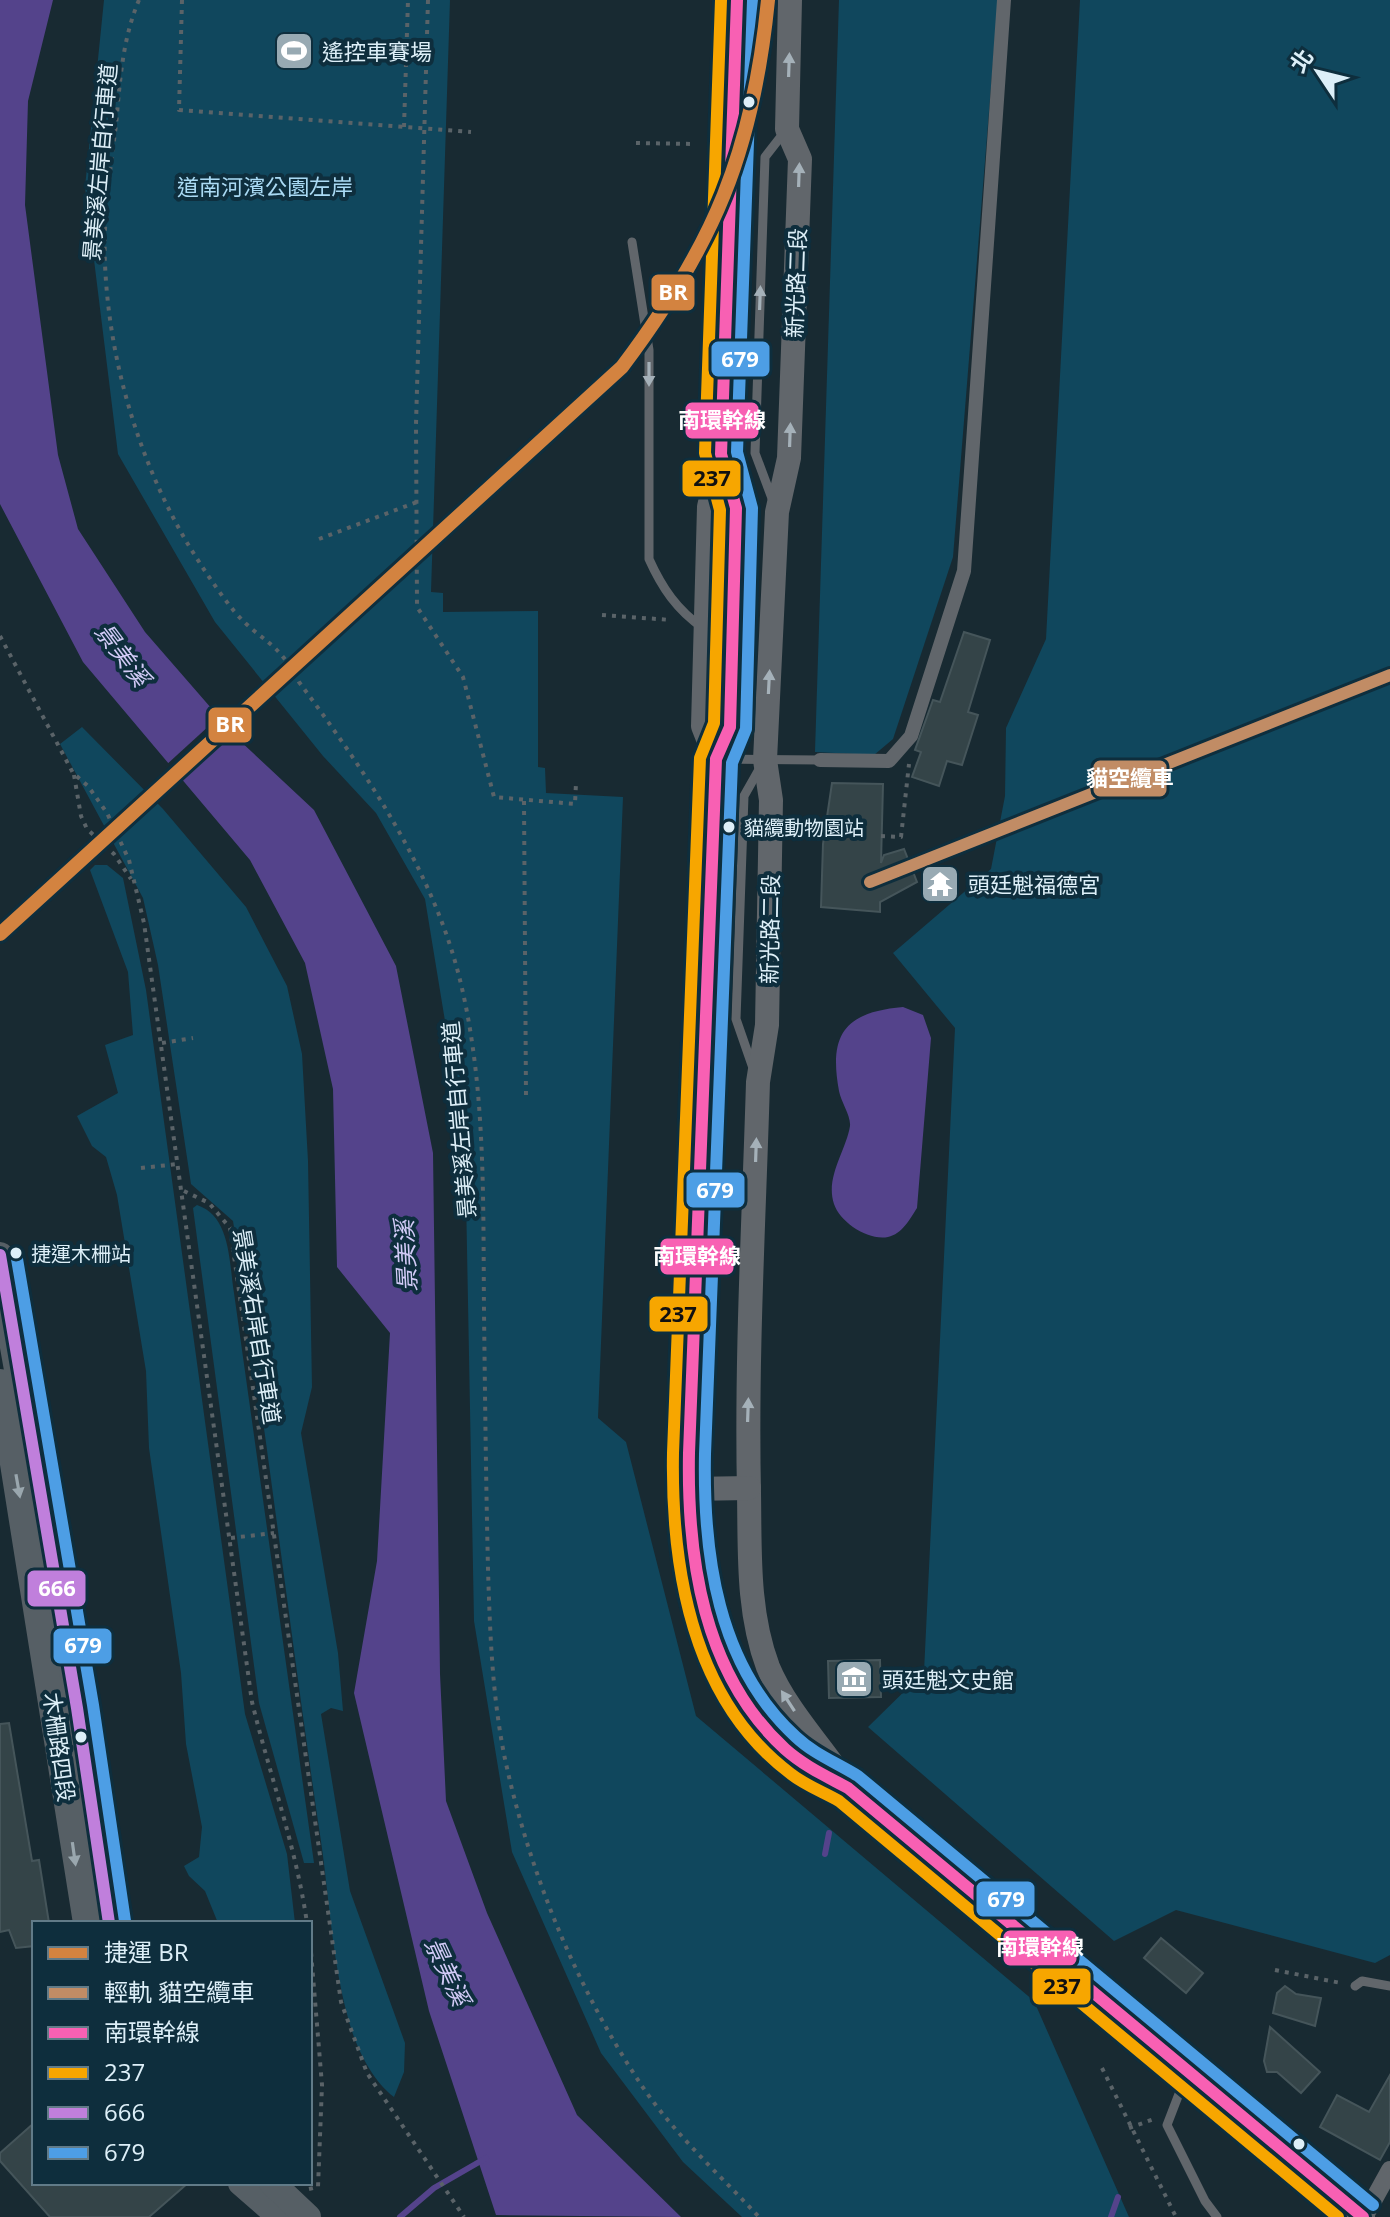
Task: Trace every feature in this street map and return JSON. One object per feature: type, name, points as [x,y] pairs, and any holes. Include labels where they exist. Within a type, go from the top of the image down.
[{"type":"main road","name":"木柵路四段","points":[[0,1255],[5,1329],[52,1556],[109,1921]]},
{"type":"main road","name":"木柵路四段","points":[[0,1382],[55,1712],[86,1921]]},
{"type":"main road","points":[[245,2185],[293,2212]]},
{"type":"main road","points":[[273,2185],[293,2212]]},
{"type":"street","name":"新光路二段","points":[[737,0],[721,454],[709,507],[703,726],[716,759],[696,1171],[690,1489],[692,1561],[709,1627],[740,1693],[768,1731],[801,1762],[848,1788],[1364,2217]]},
{"type":"street","name":"新光路二段","points":[[790,0],[787,129],[800,159],[789,458],[777,512],[765,760],[771,815],[767,1025],[758,1082],[747,1432],[750,1586],[757,1630],[769,1668],[848,1788]]},
{"type":"street","points":[[820,760],[889,761],[911,736],[964,571],[1004,0]]},
{"type":"street","points":[[690,1489],[749,1488]]},
{"type":"street","points":[[1364,2217],[1390,2170]]},
{"type":"lane","points":[[777,512],[755,453],[765,157],[787,129]]},
{"type":"lane","points":[[632,242],[649,350],[649,559],[661,586],[681,613],[706,631]]},
{"type":"lane","points":[[721,454],[736,508],[730,727],[716,759],[820,760]]},
{"type":"lane","points":[[1355,1986],[1362,1981],[1390,1986]]},
{"type":"lane","points":[[1188,2070],[1167,2125],[1205,2201],[1217,2217]]},
{"type":"path","name":"景美溪左岸自行車道","points":[[139,0],[125,44],[106,213],[105,264],[113,343],[130,409],[154,478],[187,542],[235,613],[287,659],[299,682],[385,808],[436,907],[460,980],[474,1064],[483,1187],[491,1653],[505,1758],[537,1873],[581,1978],[639,2081],[681,2135],[759,2217]]},
{"type":"path","points":[[182,0],[179,110],[471,132]]},
{"type":"path","points":[[404,127],[408,0]]},
{"type":"path","points":[[428,0],[417,607],[463,677],[494,797],[575,804],[576,783]]},
{"type":"path","points":[[636,143],[696,144]]},
{"type":"path","points":[[319,539],[417,502]]},
{"type":"path","points":[[602,615],[681,620]]},
{"type":"path","points":[[0,636],[73,773],[81,816],[87,829],[114,854],[132,881]]},
{"type":"path","points":[[881,836],[901,837],[911,736]]},
{"type":"path","points":[[73,773],[88,786],[107,813],[129,860],[144,923],[184,1191],[252,1702],[272,1785],[298,1863],[307,1921]]},
{"type":"path","points":[[524,801],[526,1096]]},
{"type":"path","points":[[162,1043],[193,1038]]},
{"type":"path","points":[[141,1168],[179,1164]]},
{"type":"path","name":"景美溪右岸自行車道","points":[[184,1191],[209,1203],[230,1228],[332,1960],[348,2028],[367,2073],[464,2217]]},
{"type":"path","points":[[231,1538],[274,1533]]},
{"type":"path","points":[[293,2212],[306,2190],[318,2187],[321,2155],[322,2085],[312,1964]]},
{"type":"path","points":[[1275,1970],[1355,1986]]},
{"type":"path","points":[[1102,2068],[1129,2128],[1176,2217]]},
{"type":"path","points":[[1129,2128],[1154,2118]]},
{"type":"green space","name":"道南河濱公園左岸","points":[[104,0],[450,0],[431,592],[443,593],[443,612],[538,611],[538,767],[545,768],[546,793],[623,797],[598,1418],[626,1442],[696,1716],[1034,2001],[1129,2217],[742,2217],[683,2162],[601,2053],[512,1852],[474,1621],[465,1143],[425,899],[376,813],[323,756],[215,622],[118,454],[85,187]]},
{"type":"green space","points":[[839,0],[998,0],[953,557],[893,739],[874,755],[815,752]]},
{"type":"green space","points":[[1080,0],[1390,0],[1390,1955],[1375,1963],[1176,1910],[1114,1941],[868,1727],[924,1672],[955,1028],[893,953],[991,869],[1005,796],[1006,728],[1046,639]]},
{"type":"green space","points":[[82,727],[163,809],[246,907],[287,986],[302,1054],[308,1161],[312,1387],[301,1433],[338,1653],[343,1711],[331,1708],[321,1714],[350,1891],[405,2043],[404,2072],[394,2097],[370,2070],[354,2037],[337,1968],[233,1221],[191,1184],[158,965],[143,898],[60,744]]},
{"type":"green space","points":[[95,865],[107,865],[123,878],[146,990],[245,1714],[287,1854],[295,1921],[217,1921],[205,1891],[189,1876],[184,1866],[199,1857],[202,1827],[186,1744],[181,1673],[149,1448],[146,1371],[117,1195],[106,1157],[92,1146],[77,1116],[118,1093],[105,1045],[133,1035],[128,972],[90,870]]},
{"type":"green space","points":[[197,1205],[216,1219],[229,1255],[314,1863],[304,1863],[259,1703],[193,1208]]},
{"type":"water","name":"景美溪","points":[[0,0],[53,0],[28,101],[25,205],[58,455],[78,529],[145,632],[238,739],[314,810],[396,966],[433,1153],[440,1674],[446,1801],[487,1913],[577,2115],[681,2217],[496,2215],[429,2011],[354,1693],[377,1561],[390,1333],[337,1267],[333,1089],[305,963],[250,860],[83,662],[0,504]]},
{"type":"water","points":[[903,1007],[923,1015],[931,1038],[917,1208],[897,1233],[880,1237],[856,1229],[842,1217],[834,1204],[834,1174],[850,1126],[839,1091],[836,1054],[846,1029],[855,1020]]},
{"type":"pier","points":[[222,714],[236,730],[179,782],[165,766]]},
{"type":"building","points":[[964,632],[990,640],[968,712],[978,715],[962,765],[947,761],[939,786],[912,777],[921,752],[915,750],[933,700],[940,702]]},
{"type":"building","points":[[832,783],[883,784],[881,863],[884,855],[904,849],[917,882],[880,902],[880,912],[821,907],[823,844]]},
{"type":"building","name":"頭廷魁文史館","points":[[880,1660],[881,1697],[829,1698],[828,1661]]},
{"type":"building","points":[[9,1723],[32,1861],[39,1860],[49,1921],[32,1921],[32,1946],[16,1948],[9,1930],[0,1932],[0,1724]]},
{"type":"building","points":[[1161,1938],[1203,1973],[1186,1993],[1144,1958]]},
{"type":"building","points":[[1285,1986],[1296,1994],[1321,1998],[1315,2026],[1273,2013],[1277,1993]]},
{"type":"building","points":[[1270,2027],[1320,2072],[1301,2093],[1277,2072],[1267,2072],[1264,2061]]},
{"type":"building","points":[[1390,2075],[1390,2142],[1380,2160],[1320,2127],[1337,2095],[1369,2112]]},
{"type":"building","points":[[32,2125],[32,2185],[186,2185],[149,2217],[50,2217],[0,2161],[0,2153]]},
{"type":"waterway","points":[[825,1854],[829,1833]]},
{"type":"waterway","points":[[400,2217],[434,2188],[486,2158]]},
{"type":"waterway","points":[[1111,2217],[1118,2197]]},
{"type":"metro line","name":"BR","points":[[0,934],[622,367],[682,280],[724,195],[752,104],[768,0]]},
{"type":"tram line","name":"貓空纜車","points":[[870,882],[1390,675]]},
{"type":"transit line","name":"237","points":[[721,0],[705,453],[720,510],[714,723],[700,758],[673,1453],[677,1542],[683,1586],[694,1629],[710,1670],[731,1709],[757,1744],[796,1778],[839,1801],[1338,2217]]},
{"type":"transit line","name":"南環幹線","points":[[737,0],[721,454],[736,508],[730,727],[716,759],[689,1453],[692,1533],[706,1612],[718,1650],[735,1686],[757,1719],[785,1749],[807,1766],[848,1788],[1363,2217]]},
{"type":"transit line","name":"679","points":[[753,1],[737,452],[752,508],[746,729],[732,763],[705,1454],[707,1530],[720,1606],[748,1676],[769,1708],[796,1737],[858,1776],[1373,2205]]},
{"type":"transit line","name":"679","points":[[16,1253],[93,1705],[125,1921]]},
{"type":"transit line","name":"666","points":[[0,1255],[77,1708],[109,1921]]},
{"type":"place","name":"遙控車賽場","points":[[294,51]]},
{"type":"place","name":"貓纜動物園站","points":[[729,827]]},
{"type":"place","name":"頭廷魁福德宮","points":[[940,884]]},
{"type":"place","name":"捷運木柵站","points":[[16,1253]]},
{"type":"place","name":"頭廷魁文史館","points":[[854,1679]]}]
